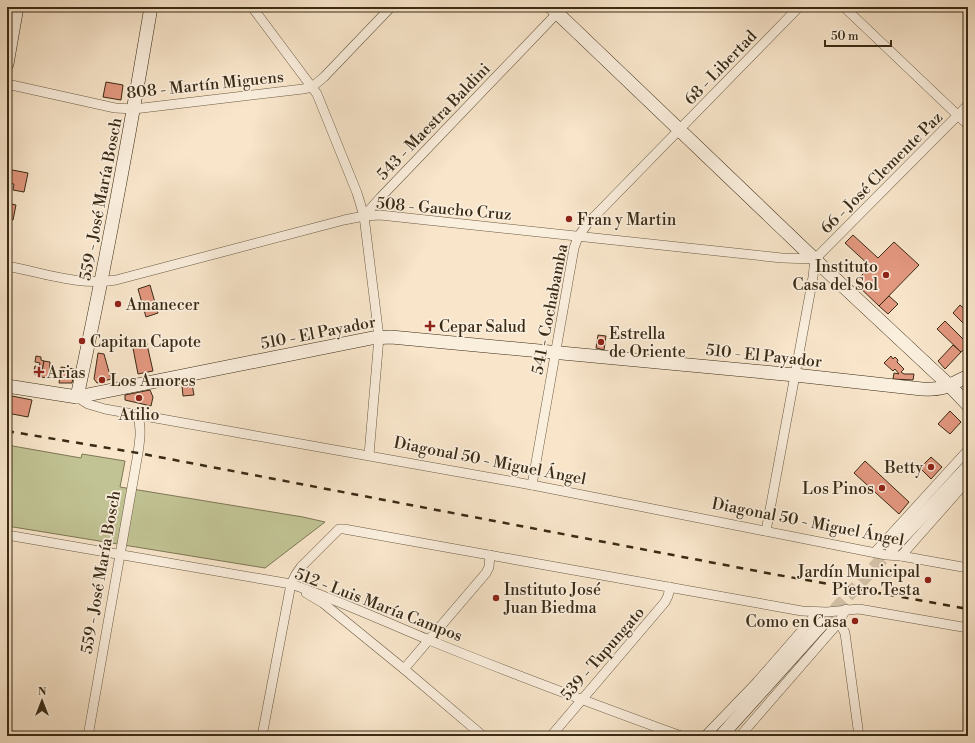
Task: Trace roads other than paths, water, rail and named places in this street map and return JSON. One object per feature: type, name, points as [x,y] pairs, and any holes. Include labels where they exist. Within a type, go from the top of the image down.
[{"type":"street","points":[[7,64],[17,7]]},
{"type":"street","name":"559 - José María Bosch","points":[[77,397],[102,282],[152,7]]},
{"type":"street","points":[[252,7],[312,86],[321,101],[357,193],[364,216],[379,337],[369,455]]},
{"type":"street","points":[[312,86],[324,77],[391,7]]},
{"type":"street","name":"68 - Libertad","points":[[678,130],[799,7]]},
{"type":"street","points":[[844,7],[968,125]]},
{"type":"street","points":[[557,9],[678,130],[815,259],[960,381],[968,405]]},
{"type":"street","name":"543 - Maestra Baldini","points":[[364,216],[557,9]]},
{"type":"street","name":"808 - Martín Miguens","points":[[7,84],[115,108],[134,110],[285,91],[312,86]]},
{"type":"street","name":"66 - José Clemente Paz","points":[[815,259],[968,105]]},
{"type":"street","name":"541 - Cochabamba","points":[[532,485],[574,248],[578,237],[588,224],[678,130]]},
{"type":"street","name":"508 - Gaucho Cruz","points":[[7,266],[84,282],[102,282],[116,280],[364,216],[387,216],[782,258],[815,259]]},
{"type":"street","points":[[766,531],[796,375],[815,259]]},
{"type":"street","name":"510 - El Payador","points":[[77,397],[379,337],[796,375],[922,389],[934,389],[960,381]]},
{"type":"street","points":[[960,381],[968,366]]},
{"type":"street","name":"Diagonal 50 - Miguel Ángel","points":[[7,386],[77,397],[88,404],[95,406],[137,414],[532,485],[893,556],[896,552],[968,568]]},
{"type":"street","name":"559 - José María Bosch","points":[[88,736],[138,453],[141,429],[137,414]]},
{"type":"street","points":[[875,552],[968,450]]},
{"type":"street","points":[[896,552],[943,493],[968,467]]},
{"type":"street","points":[[896,552],[968,480]]},
{"type":"street","points":[[262,736],[291,584],[301,567],[339,529],[670,587],[820,618]]},
{"type":"street","name":"512 - Luis María Campos","points":[[7,535],[291,584],[328,597],[428,640],[581,700],[681,736]]},
{"type":"street","points":[[404,669],[486,573],[489,567],[490,555]]},
{"type":"street","points":[[291,584],[323,603],[483,736]]},
{"type":"street","name":"539 - Tupungato","points":[[551,736],[665,602],[670,587]]},
{"type":"street","points":[[740,736],[839,622],[846,609]]},
{"type":"street","points":[[705,736],[820,618],[846,609],[868,610],[968,628]]},
{"type":"street","points":[[721,736],[763,690],[820,618]]},
{"type":"street","points":[[839,622],[845,633],[859,736]]},
{"type":"tunnel","points":[[822,624],[892,548]]},
{"type":"railway","points":[[7,431],[138,453],[767,573],[968,609]]},
{"type":"place","name":"Fran y Martin","points":[[569,219]]},
{"type":"place","name":"Instituto Casa del Sol","points":[[886,275]]},
{"type":"place","name":"Amanecer","points":[[118,304]]},
{"type":"place","name":"Cepar Salud","points":[[430,326]]},
{"type":"place","name":"Capitan Capote","points":[[82,341]]},
{"type":"place","name":"Estrella de Oriente","points":[[601,342]]},
{"type":"place","name":"Arias","points":[[39,372]]},
{"type":"place","name":"Los Amores","points":[[102,380]]},
{"type":"place","name":"Atilio","points":[[139,398]]},
{"type":"place","name":"Betty","points":[[931,467]]},
{"type":"place","name":"Los Pinos","points":[[882,488]]},
{"type":"place","name":"Jardín Municipal Pietro Testa","points":[[928,580]]},
{"type":"place","name":"Instituto José Juan Biedma","points":[[496,598]]},
{"type":"place","name":"Como en Casa","points":[[855,621]]}]
